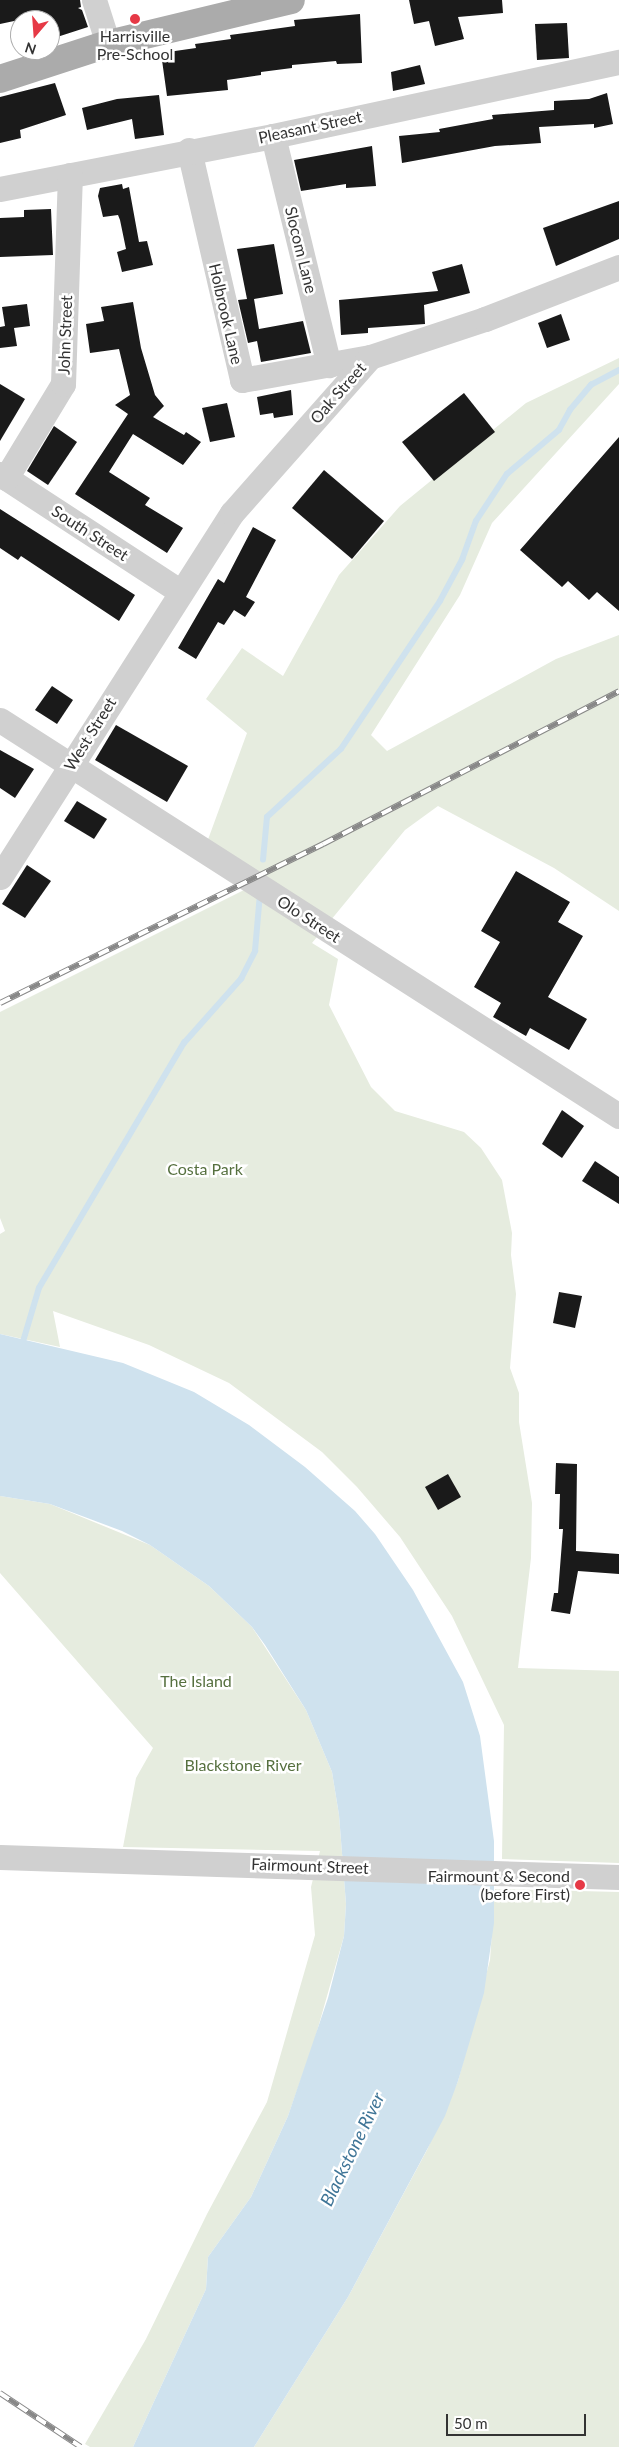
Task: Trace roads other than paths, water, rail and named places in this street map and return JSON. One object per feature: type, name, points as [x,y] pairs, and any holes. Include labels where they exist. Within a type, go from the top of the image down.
[{"type":"main road","points":[[0,78],[108,44],[291,0]]},
{"type":"street","points":[[94,0],[108,44]]},
{"type":"street","name":"Pleasant Street","points":[[0,189],[189,150],[274,136],[619,62]]},
{"type":"street","name":"Slocom Lane","points":[[274,136],[329,365]]},
{"type":"street","name":"Holbrook Lane","points":[[189,150],[242,380],[370,357]]},
{"type":"street","name":"John Street","points":[[3,476],[63,384],[70,175]]},
{"type":"street","name":"Oak Street","points":[[181,592],[232,513],[370,357],[485,319],[619,267]]},
{"type":"street","name":"South Street","points":[[3,476],[181,592]]},
{"type":"street","name":"West Street","points":[[0,877],[181,592]]},
{"type":"street","name":"Olo Street","points":[[0,720],[619,1116]]},
{"type":"street","name":"Fairmount Street","points":[[0,1856],[619,1877]]},
{"type":"water","name":"Blackstone River","points":[[0,1334],[123,1363],[194,1392],[249,1425],[305,1467],[355,1511],[375,1534],[413,1590],[463,1682],[480,1736],[494,1841],[494,1923],[484,1993],[458,2081],[445,2116],[348,2297],[254,2447],[133,2447],[206,2289],[208,2257],[251,2197],[288,2116],[328,1998],[344,1936],[346,1904],[339,1815],[332,1772],[306,1710],[265,1645],[252,1627],[209,1586],[150,1545],[122,1531],[50,1504],[0,1496]]},
{"type":"waterway","points":[[263,860],[267,817],[341,749],[440,601],[462,560],[476,521],[507,474],[559,430],[570,410],[591,385],[619,370]]},
{"type":"waterway","points":[[22,1345],[39,1288],[184,1043],[241,979],[255,951],[260,894]]},
{"type":"railway","points":[[0,1003],[323,844],[619,691]]},
{"type":"railway","points":[[0,2393],[81,2447]]},
{"type":"place","name":"Harrisville Pre-School","points":[[135,19]]},
{"type":"place","name":"Fairmount & Second (before First)","points":[[580,1885]]},
{"type":"park label","name":"Costa Park","points":[[205,1169]]},
{"type":"park label","name":"The Island","points":[[196,1681]]}]
